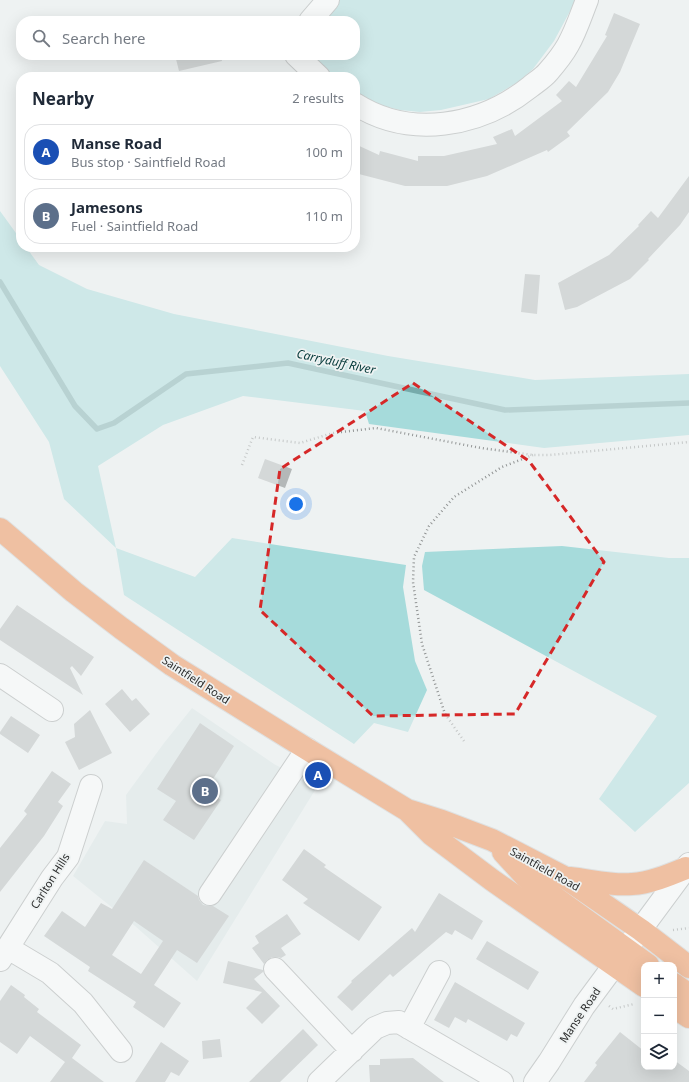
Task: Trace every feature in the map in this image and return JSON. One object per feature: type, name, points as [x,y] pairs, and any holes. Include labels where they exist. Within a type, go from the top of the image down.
[{"type":"highway","name":"Saintfield Road","points":[[0,529],[74,592],[172,665],[407,810],[432,835],[492,880],[621,957],[641,992]]},
{"type":"highway","name":"Saintfield Road","points":[[407,810],[442,821],[492,840],[564,877],[641,930],[689,967]]},
{"type":"highway","points":[[492,840],[525,876],[621,957],[641,963]]},
{"type":"highway","points":[[564,877],[621,884],[633,884],[662,877],[688,866]]},
{"type":"highway","points":[[677,986],[689,995]]},
{"type":"highway","points":[[677,1009],[689,1017]]},
{"type":"street","points":[[314,16],[328,0]]},
{"type":"street","points":[[360,107],[368,112],[406,124],[449,124],[487,113],[516,99],[548,73],[568,44],[587,0]]},
{"type":"street","points":[[301,60],[314,72]]},
{"type":"street","points":[[8,686],[52,710]]},
{"type":"street","points":[[210,894],[307,749]]},
{"type":"street","name":"Carlton Hills","points":[[91,786],[68,857],[52,878],[4,954],[50,973],[84,1003],[121,1051]]},
{"type":"street","name":"Manse Road","points":[[534,1082],[549,1062],[584,1006],[688,866]]},
{"type":"street","points":[[275,969],[352,1051]]},
{"type":"street","points":[[409,1028],[439,972]]},
{"type":"street","points":[[319,1082],[375,1028],[387,1023],[399,1022],[502,1082]]},
{"type":"path","points":[[242,465],[253,437],[300,443],[333,433],[376,428],[481,448],[533,455],[550,455],[689,442]]},
{"type":"path","points":[[464,741],[445,714],[422,644],[413,582],[414,557],[429,526],[454,497],[502,467],[533,455]]},
{"type":"path","points":[[613,1009],[641,995]]},
{"type":"highlighted area","points":[[413,383],[529,461],[604,562],[515,714],[373,716],[260,610],[280,469]]},
{"type":"shaded area","points":[[339,0],[576,0],[554,41],[533,69],[518,82],[489,99],[441,110],[420,112],[400,110],[380,105],[360,97],[360,72],[322,72],[312,60],[360,60],[360,16],[325,16]]},
{"type":"shaded area","points":[[0,211],[16,233],[16,252],[30,252],[39,265],[87,289],[174,314],[388,356],[535,380],[689,374],[689,435],[544,448],[369,424],[365,411],[243,396],[163,425],[98,466],[116,548],[64,499],[49,442],[0,366]]},
{"type":"shaded area","points":[[232,538],[406,565],[403,587],[415,661],[427,690],[408,732],[374,723],[354,744],[124,595],[116,548],[195,577]]},
{"type":"shaded area","points":[[562,546],[669,558],[689,558],[689,783],[635,832],[599,799],[657,716],[424,590],[422,566],[425,552]]},
{"type":"shaded area","points":[[192,708],[274,764],[317,787],[197,981],[135,926],[73,876],[105,821],[127,824],[126,795]]},
{"type":"building","points":[[614,13],[640,24],[620,72],[608,92],[567,132],[570,136],[548,152],[547,150],[487,176],[447,186],[405,186],[360,174],[360,146],[379,155],[380,151],[418,161],[418,156],[444,156],[497,144],[493,137],[512,129],[515,136],[562,101],[556,95],[569,81],[576,87],[607,36],[605,35]]},
{"type":"building","points":[[176,60],[222,60],[222,61],[179,71]]},
{"type":"building","points":[[689,176],[689,212],[680,225],[648,259],[649,260],[630,279],[577,307],[565,310],[558,283],[609,255],[639,226],[638,225],[651,211],[658,218]]},
{"type":"building","points":[[525,274],[540,275],[537,314],[521,312]]},
{"type":"building","points":[[265,459],[292,469],[285,488],[258,478]]},
{"type":"building","points":[[17,605],[94,657],[81,676],[72,666],[70,668],[83,695],[0,640],[0,629]]},
{"type":"building","points":[[122,689],[132,701],[136,698],[150,714],[130,732],[105,704]]},
{"type":"building","points":[[90,710],[112,753],[79,770],[65,742],[75,737],[74,724]]},
{"type":"building","points":[[11,716],[40,735],[28,753],[0,734]]},
{"type":"building","points":[[200,723],[234,746],[206,790],[221,800],[194,840],[163,820],[176,801],[157,789]]},
{"type":"building","points":[[52,771],[71,784],[58,802],[63,806],[44,836],[0,892],[0,848],[27,814],[24,811]]},
{"type":"building","points":[[304,849],[326,865],[324,867],[382,907],[359,941],[303,903],[308,899],[282,880]]},
{"type":"building","points":[[144,860],[198,896],[203,905],[213,906],[229,916],[197,963],[177,950],[154,985],[181,1003],[164,1028],[133,1007],[136,1002],[88,971],[90,967],[44,936],[62,911],[85,927],[101,903],[112,909]],"holes":[[[134,921],[163,941],[141,974],[112,955]]]},
{"type":"building","points":[[439,893],[483,921],[472,940],[455,930],[452,935],[446,932],[393,977],[390,974],[352,1011],[337,997],[352,982],[351,981],[412,928],[415,932]]},
{"type":"building","points":[[287,914],[301,934],[281,948],[286,955],[281,958],[272,957],[264,964],[252,948],[259,943],[255,936]]},
{"type":"building","points":[[487,941],[539,972],[528,990],[476,959]]},
{"type":"building","points":[[228,961],[263,970],[263,972],[254,979],[280,1006],[262,1024],[246,1008],[262,992],[223,983]]},
{"type":"building","points":[[455,982],[525,1023],[517,1037],[511,1034],[507,1041],[468,1019],[466,1023],[455,1017],[449,1028],[434,1020]]},
{"type":"building","points":[[11,985],[25,995],[24,997],[39,1009],[37,1012],[81,1045],[72,1058],[104,1082],[50,1082],[65,1062],[30,1036],[17,1054],[0,1042],[0,1001]]},
{"type":"building","points":[[303,1029],[318,1045],[280,1082],[249,1082]]},
{"type":"building","points":[[620,1032],[641,1049],[641,1070],[677,1070],[677,1062],[689,1071],[689,1082],[584,1082],[597,1065],[595,1063]]},
{"type":"building","points":[[220,1039],[222,1057],[203,1059],[202,1041]]},
{"type":"building","points":[[161,1042],[189,1061],[179,1076],[171,1072],[165,1082],[135,1082]]},
{"type":"building","points":[[413,1058],[444,1082],[370,1082],[369,1065],[380,1065],[380,1059]]},
{"type":"waterway","name":"Carryduff River","points":[[0,282],[75,406],[97,429],[114,423],[186,374],[288,363],[505,410],[689,403]]},
{"type":"place","name":"Manse Road","points":[[318,775]]},
{"type":"place","name":"Jamesons","points":[[205,791]]}]
